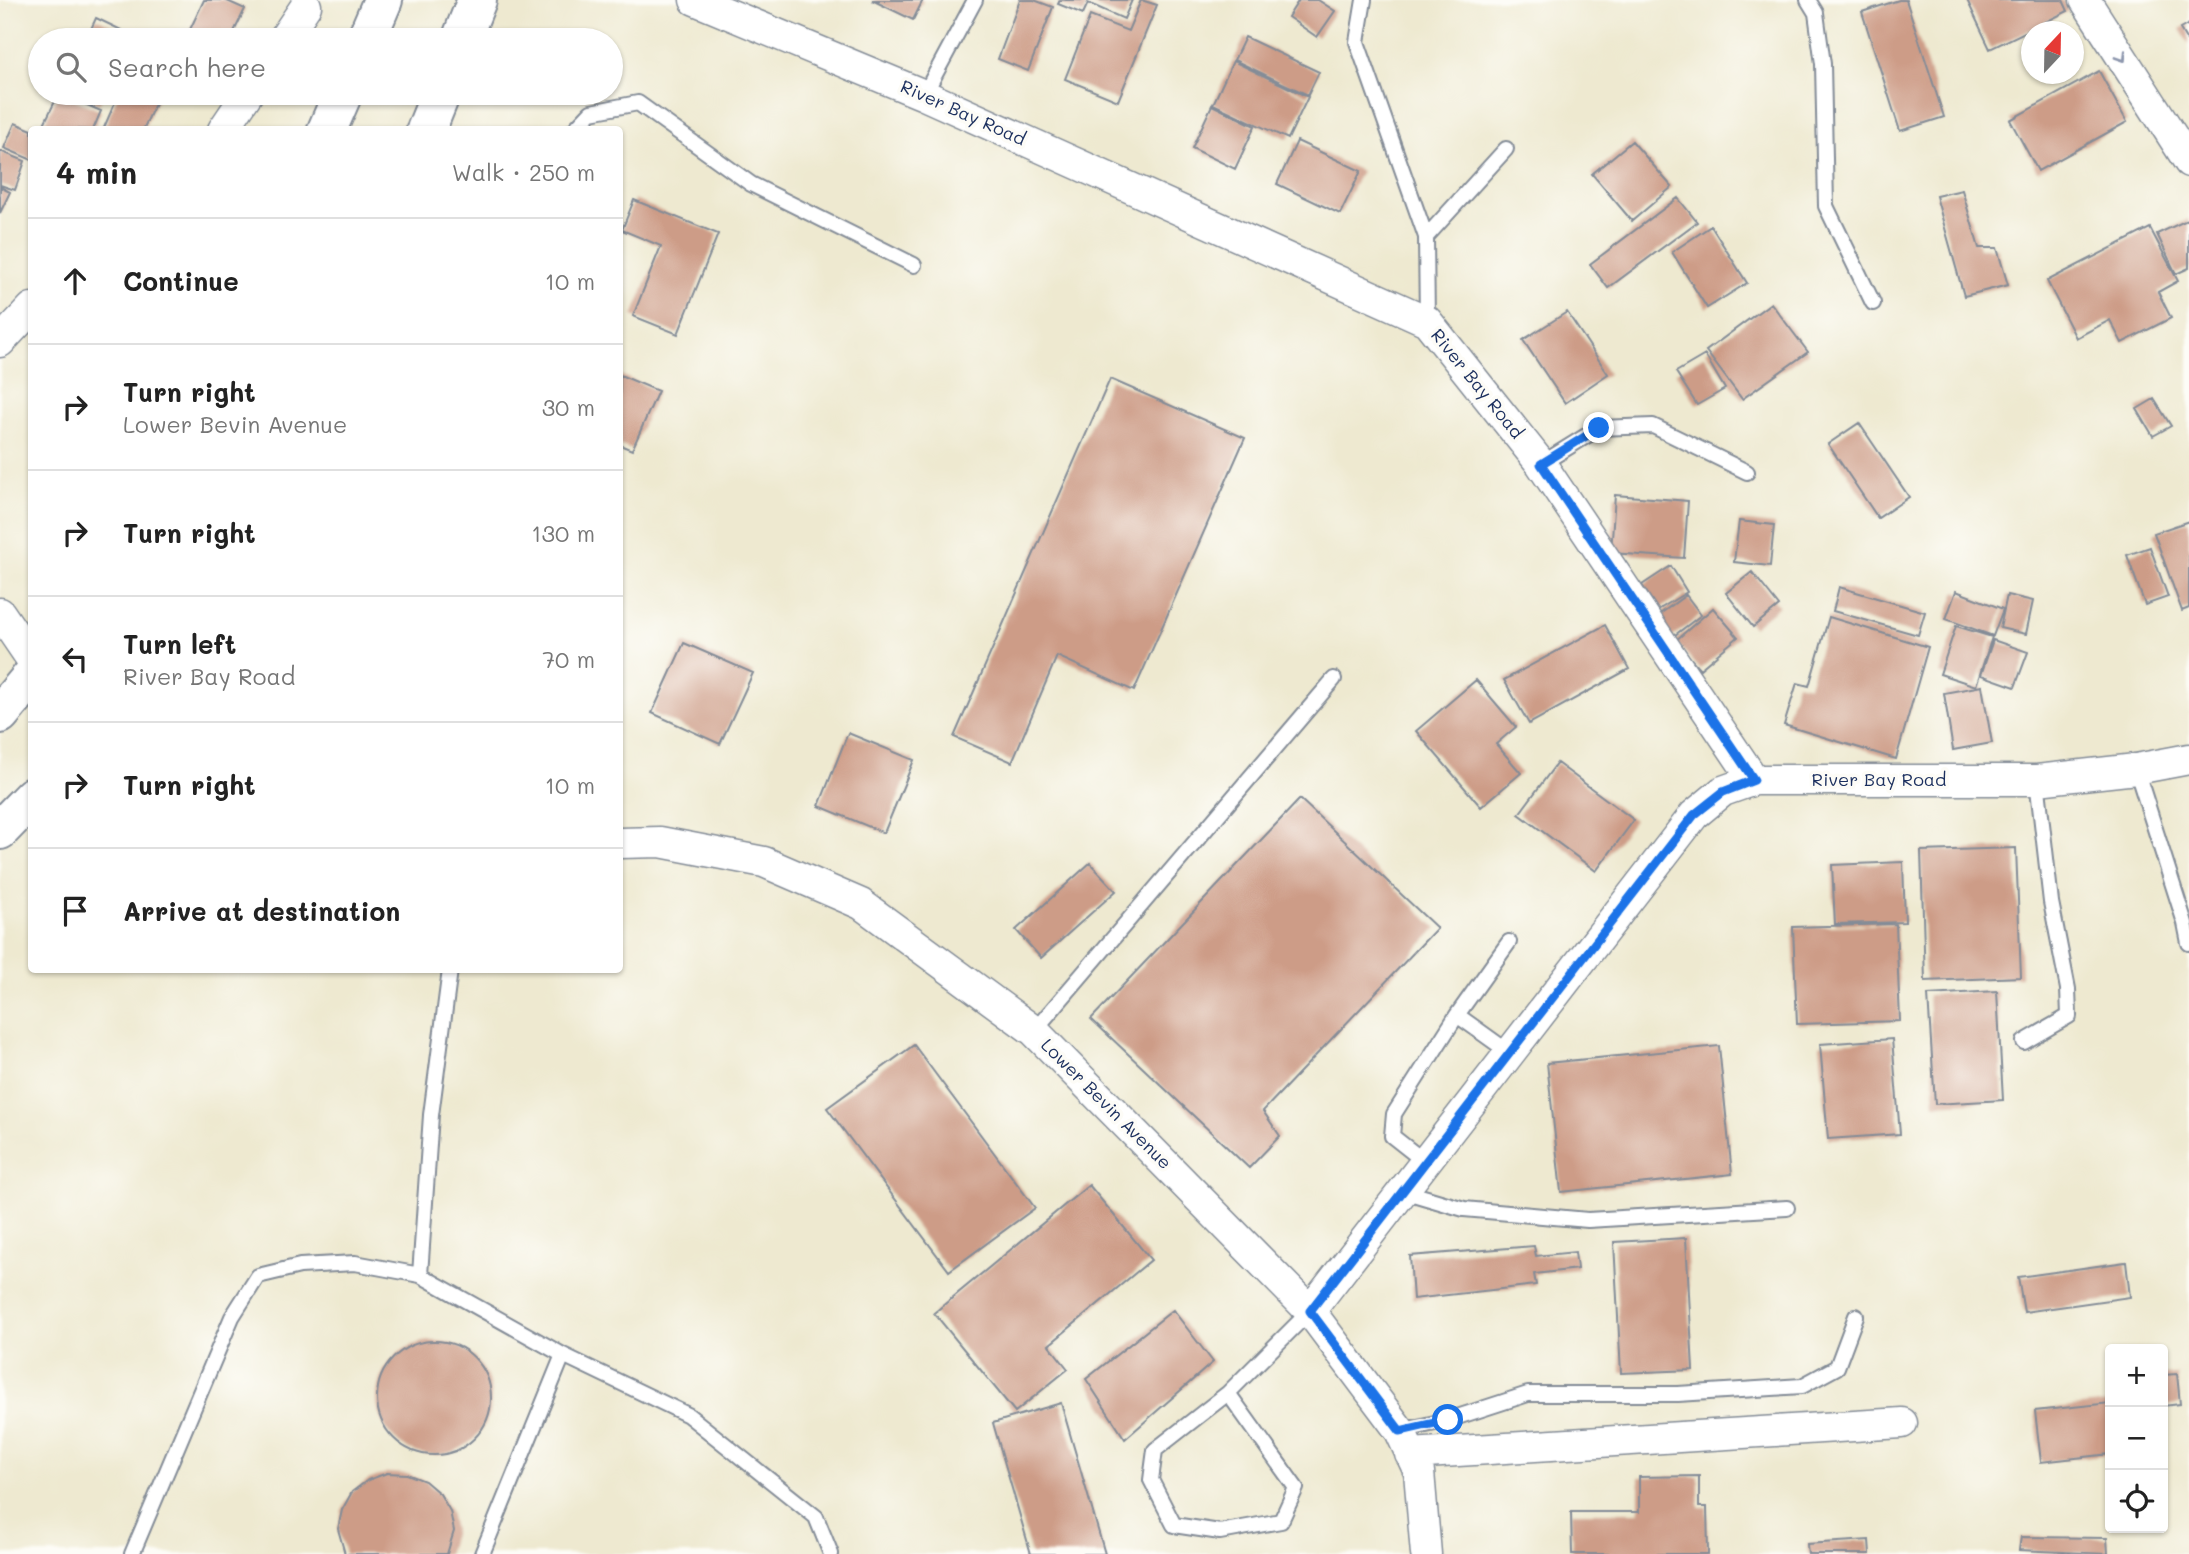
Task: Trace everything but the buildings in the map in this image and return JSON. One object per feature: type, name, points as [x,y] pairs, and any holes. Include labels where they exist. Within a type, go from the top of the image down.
[{"type":"main road","points":[[371,28],[383,0]]},
{"type":"main road","points":[[466,28],[477,0]]},
{"type":"main road","points":[[329,126],[338,105]]},
{"type":"main road","points":[[428,126],[436,105]]},
{"type":"main road","points":[[0,714],[28,681]]},
{"type":"main road","points":[[0,830],[28,801]]},
{"type":"street","name":"River Bay Road","points":[[695,0],[924,95],[1427,321],[1541,464],[1754,780],[2037,780],[2136,769],[2189,759]]},
{"type":"street","points":[[2085,0],[2189,162]]},
{"type":"street","points":[[291,28],[306,6]]},
{"type":"street","points":[[226,126],[240,105]]},
{"type":"street","points":[[0,342],[28,312]]},
{"type":"street","points":[[0,613],[28,654]]},
{"type":"street","points":[[1310,1311],[1694,815],[1723,792],[1754,780]]},
{"type":"street","name":"Lower Bevin Avenue","points":[[623,843],[660,842],[764,862],[861,904],[1034,1031],[1310,1311],[1405,1442],[1419,1472],[1426,1554]]},
{"type":"street","points":[[1405,1442],[1902,1423]]},
{"type":"lane","points":[[924,95],[975,0]]},
{"type":"lane","points":[[1364,0],[1357,42],[1426,237],[1427,321]]},
{"type":"lane","points":[[1808,0],[1816,13],[1823,64],[1826,206],[1873,303]]},
{"type":"lane","points":[[578,126],[591,112],[638,103],[751,184],[914,265]]},
{"type":"lane","points":[[1426,237],[1506,149]]},
{"type":"lane","points":[[1541,464],[1599,428],[1653,426],[1747,472]]},
{"type":"lane","points":[[1034,1031],[1334,679]]},
{"type":"lane","points":[[2136,769],[2189,943]]},
{"type":"lane","points":[[2024,1042],[2069,1016],[2068,989],[2051,902],[2037,780]]},
{"type":"lane","points":[[1425,1162],[1392,1136],[1394,1114],[1457,1015],[1509,942]]},
{"type":"lane","points":[[420,1275],[431,1115],[450,973]]},
{"type":"lane","points":[[1457,1015],[1510,1053]]},
{"type":"lane","points":[[1403,1191],[1464,1209],[1588,1220],[1787,1208]]},
{"type":"lane","points":[[132,1554],[232,1317],[258,1276],[300,1266],[355,1263],[420,1275],[563,1355],[688,1415],[816,1517],[831,1554]]},
{"type":"lane","points":[[1228,1393],[1296,1488],[1281,1521],[1220,1532],[1174,1525],[1150,1480],[1155,1450],[1228,1393],[1310,1311]]},
{"type":"lane","points":[[1405,1442],[1448,1420],[1528,1394],[1678,1394],[1802,1386],[1837,1367],[1856,1316]]},
{"type":"lane","points":[[482,1554],[563,1355]]},
{"type":"route","points":[[1448,1420],[1400,1431],[1310,1311],[1694,815],[1723,792],[1754,780],[1541,464],[1599,428]]}]
